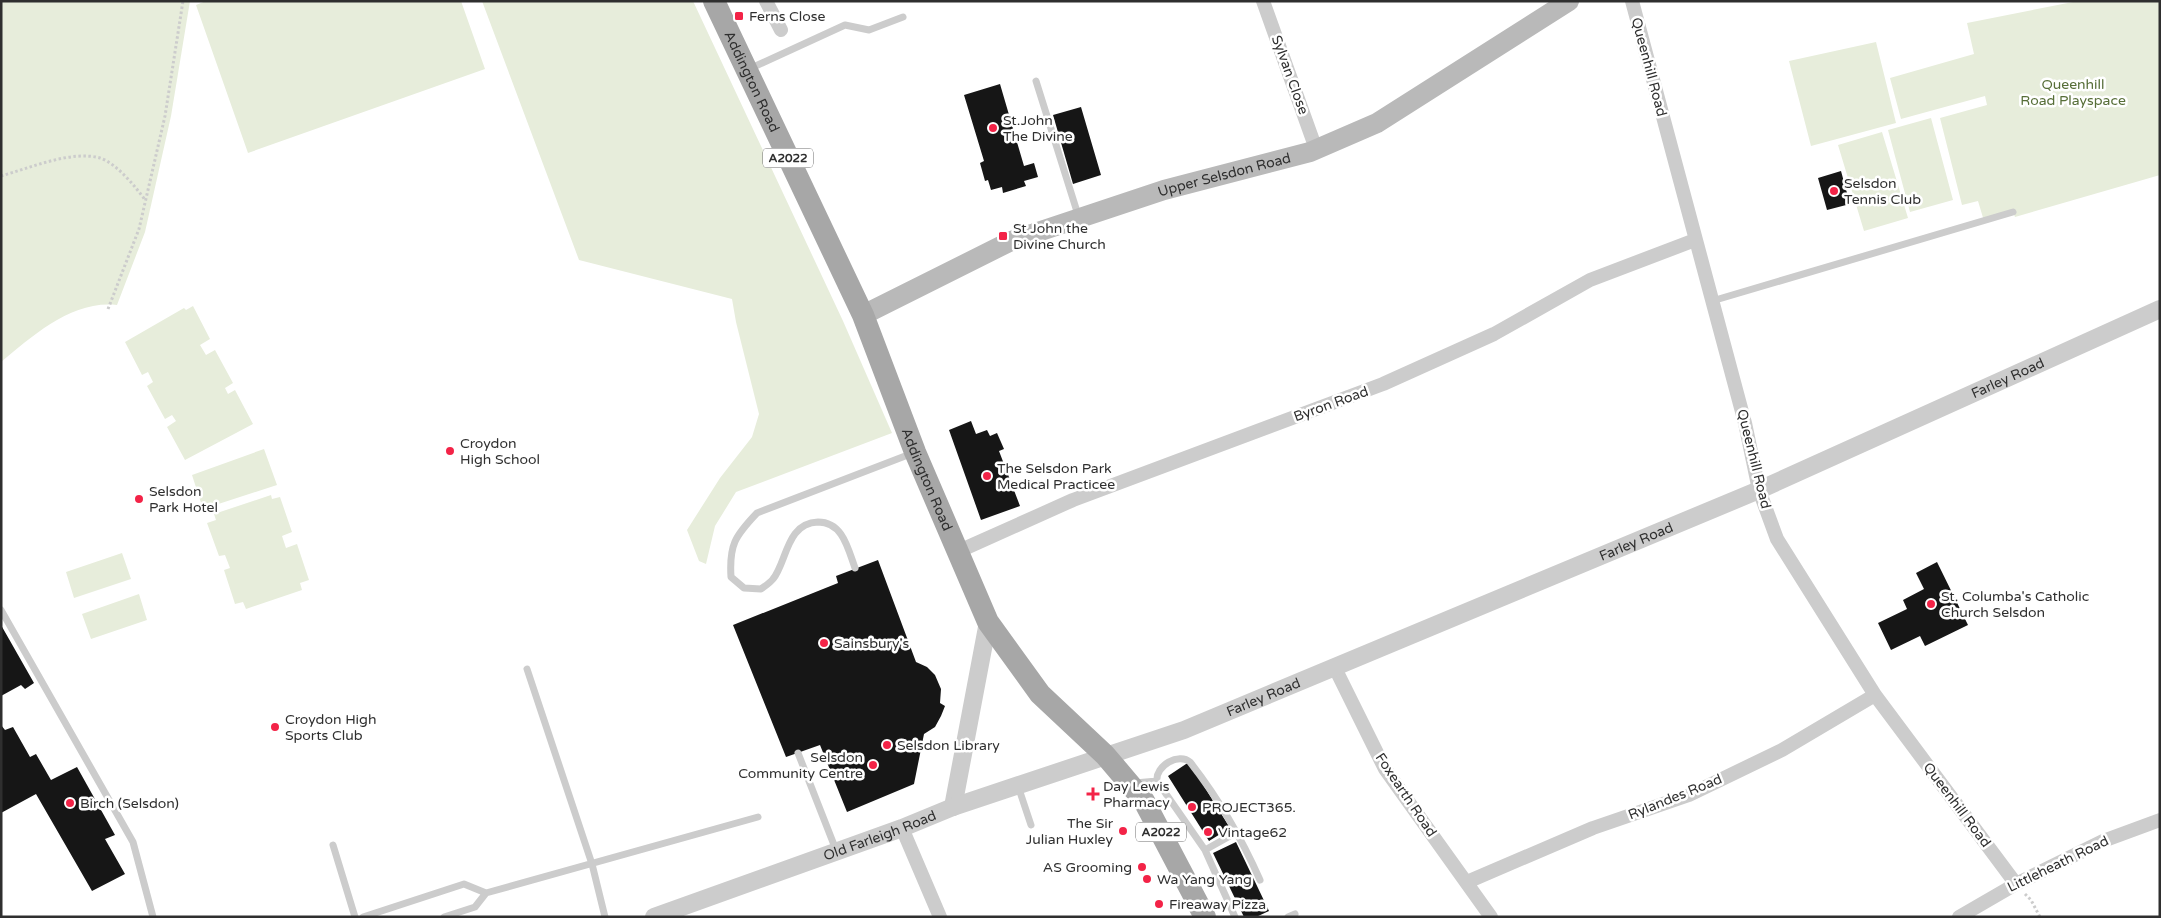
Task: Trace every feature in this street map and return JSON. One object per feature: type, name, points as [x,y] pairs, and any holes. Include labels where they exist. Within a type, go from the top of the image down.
[{"type":"main road","name":"Addington Road","points":[[714,1],[862,315],[916,452],[988,622],[1040,694],[1106,755],[1144,801],[1205,917]]},
{"type":"main road","name":"Upper Selsdon Road","points":[[862,315],[1011,241],[1164,190],[1316,149],[1377,123],[1569,1]]},
{"type":"street","points":[[766,1],[781,30]]},
{"type":"street","name":"Sylvan Close","points":[[1263,1],[1316,149]]},
{"type":"street","name":"Queenhill Road","points":[[1632,1],[1745,423],[1759,490],[1777,540],[1875,696],[2016,884]]},
{"type":"street","name":"Byron Road","points":[[959,551],[1073,500],[1383,384],[1494,334],[1590,280],[1695,240]]},
{"type":"street","name":"Farley Road","points":[[1106,755],[1184,730],[1759,490],[2160,309]]},
{"type":"street","points":[[953,807],[988,622]]},
{"type":"street","name":"Foxearth Road","points":[[1334,666],[1385,769],[1490,917]]},
{"type":"street","name":"Rylandes Road","points":[[1467,882],[1593,828],[1689,795],[1782,750],[1875,696]]},
{"type":"street","name":"Old Farleigh Road","points":[[654,917],[687,912],[953,807],[1106,755]]},
{"type":"street","name":"Littleheath Road","points":[[1960,917],[2016,884],[2103,841],[2160,820]]},
{"type":"street","points":[[902,828],[940,917]]},
{"type":"lane","points":[[747,70],[845,25],[869,30],[903,17]]},
{"type":"lane","points":[[1036,81],[1079,218]]},
{"type":"lane","points":[[1712,301],[2013,212]]},
{"type":"lane","points":[[855,568],[842,533],[826,522],[812,522],[797,532],[788,545],[774,579],[761,589],[744,588],[731,577],[730,560],[738,533],[757,513],[916,452]]},
{"type":"lane","points":[[1,610],[134,842],[153,917]]},
{"type":"lane","points":[[527,669],[592,864],[605,917]]},
{"type":"lane","points":[[798,753],[836,852]]},
{"type":"lane","points":[[1235,917],[1205,850],[1158,781],[1158,772],[1165,765],[1178,758],[1188,760],[1207,783],[1237,832],[1260,880]]},
{"type":"lane","points":[[1130,783],[1158,781]]},
{"type":"lane","points":[[1018,786],[1031,825]]},
{"type":"lane","points":[[363,917],[464,884],[486,893],[758,817]]},
{"type":"lane","points":[[1205,850],[1237,832]]},
{"type":"lane","points":[[333,845],[354,917]]},
{"type":"lane","points":[[472,917],[475,908],[486,893]]},
{"type":"lane","points":[[444,917],[475,908]]},
{"type":"path","points":[[108,308],[139,230],[165,116],[183,1]]},
{"type":"path","points":[[1,176],[66,157],[101,158],[130,180],[145,200]]},
{"type":"path","points":[[2016,884],[2031,900],[2040,917]]},
{"type":"green space","points":[[1,1],[190,1],[171,116],[145,232],[117,305],[100,305],[69,314],[40,331],[1,362]]},
{"type":"green space","points":[[206,1],[461,1],[485,69],[248,153],[196,5]]},
{"type":"green space","points":[[482,1],[693,1],[843,321],[892,433],[736,492],[715,526],[706,564],[699,561],[687,530],[720,478],[752,437],[759,414],[732,299],[579,260]]},
{"type":"green space","name":"Queenhill Road Playspace","points":[[2078,1],[2160,1],[2160,175],[2015,217],[2013,212],[1984,221],[1978,201],[1962,205],[1940,118],[1987,105],[1985,96],[1901,119],[1890,78],[1974,54],[1967,23]]},
{"type":"green space","points":[[1876,42],[1896,123],[1811,146],[1789,61]]},
{"type":"green space","points":[[1931,118],[1953,200],[1910,212],[1888,130]]},
{"type":"green space","points":[[1882,132],[1908,218],[1864,231],[1838,145]]},
{"type":"green space","points":[[193,306],[210,339],[200,345],[206,355],[215,350],[233,383],[225,388],[228,394],[235,390],[253,424],[185,460],[167,427],[176,421],[172,415],[165,419],[147,386],[153,382],[148,372],[142,375],[125,342],[184,308],[186,310]]},
{"type":"green space","points":[[264,449],[277,485],[203,509],[192,475]]},
{"type":"green space","points":[[271,495],[272,499],[280,497],[292,532],[282,536],[286,548],[297,544],[309,580],[300,583],[302,590],[246,609],[243,602],[235,604],[224,570],[230,568],[225,555],[219,556],[207,523],[216,520],[214,514]]},
{"type":"green space","points":[[122,553],[131,579],[74,598],[66,572]]},
{"type":"green space","points":[[139,594],[147,620],[91,639],[82,614]]},
{"type":"building","name":"St.John The Divine","points":[[1000,84],[1024,166],[1034,163],[1038,177],[1024,181],[1026,186],[1003,193],[1002,187],[991,190],[988,180],[985,181],[980,163],[984,161],[964,95]]},
{"type":"building","points":[[1081,107],[1101,175],[1073,184],[1053,115]]},
{"type":"building","name":"Selsdon Tennis Club","points":[[1841,171],[1850,204],[1827,210],[1818,178]]},
{"type":"building","name":"The Selsdon Park Medical Practicee","points":[[971,421],[976,434],[987,430],[990,436],[997,433],[1004,449],[999,451],[1020,506],[981,520],[949,430]]},
{"type":"building","name":"Sainsbury's","points":[[878,560],[916,662],[927,667],[935,675],[941,689],[940,703],[945,706],[935,727],[924,734],[914,784],[847,812],[820,745],[786,757],[733,625],[838,583],[836,576]]},
{"type":"building","name":"St. Columba's Catholic Church Selsdon","points":[[1937,562],[1968,625],[1925,646],[1920,636],[1891,650],[1878,623],[1907,609],[1903,600],[1924,589],[1916,573]]},
{"type":"building","points":[[1,625],[34,683],[25,689],[21,685],[1,696]]},
{"type":"building","name":"Birch (Selsdon)","points":[[1,725],[5,730],[13,727],[30,757],[36,754],[51,780],[77,767],[115,835],[105,839],[125,874],[92,891],[36,794],[1,813]]},
{"type":"building","points":[[1189,762],[1230,828],[1209,841],[1168,776]]},
{"type":"building","points":[[1236,842],[1269,911],[1256,917],[1244,917],[1213,853]]},
{"type":"place","name":"Ferns Close","points":[[739,16]]},
{"type":"place","name":"St.John The Divine","points":[[993,128]]},
{"type":"place","name":"Selsdon Tennis Club","points":[[1834,191]]},
{"type":"place","name":"St John the Divine Church","points":[[1003,236]]},
{"type":"place","name":"Croydon High School","points":[[450,451]]},
{"type":"place","name":"The Selsdon Park Medical Practicee","points":[[987,476]]},
{"type":"place","name":"Selsdon Park Hotel","points":[[139,499]]},
{"type":"place","name":"St. Columba's Catholic Church Selsdon","points":[[1931,604]]},
{"type":"place","name":"Sainsbury's","points":[[824,643]]},
{"type":"place","name":"Croydon High Sports Club","points":[[275,727]]},
{"type":"place","name":"Selsdon Library","points":[[887,745]]},
{"type":"place","name":"Selsdon Community Centre","points":[[873,765]]},
{"type":"place","name":"Day Lewis Pharmacy","points":[[1093,794]]},
{"type":"place","name":"Birch (Selsdon)","points":[[70,803]]},
{"type":"place","name":"PROJECT365.","points":[[1192,807]]},
{"type":"place","name":"The Sir Julian Huxley","points":[[1123,831]]},
{"type":"place","name":"Vintage62","points":[[1208,832]]},
{"type":"place","name":"AS Grooming","points":[[1142,867]]},
{"type":"place","name":"Wa Yang Yang","points":[[1147,879]]},
{"type":"place","name":"Fireaway Pizza","points":[[1159,904]]}]
